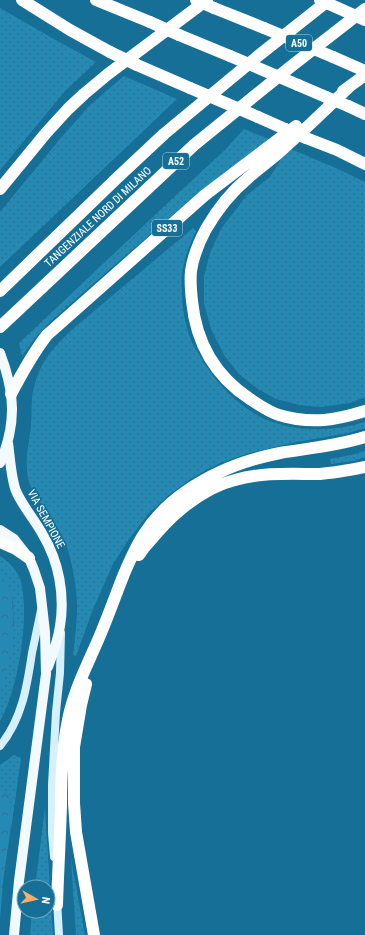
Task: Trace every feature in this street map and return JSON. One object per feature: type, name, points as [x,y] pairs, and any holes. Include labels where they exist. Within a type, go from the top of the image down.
[{"type":"highway","points":[[22,0],[70,30],[137,65],[337,150],[365,164]]},
{"type":"highway","points":[[96,0],[365,114]]},
{"type":"highway","name":"A50","points":[[196,0],[211,4],[364,72]]},
{"type":"highway","points":[[320,0],[365,20]]},
{"type":"highway","points":[[323,0],[365,15]]},
{"type":"highway","name":"TANGENZIALE NORD DI MILANO","points":[[0,291],[164,134],[258,56],[329,0]]},
{"type":"highway","points":[[0,189],[46,133],[84,94],[108,74],[211,4]]},
{"type":"highway","name":"TANGENZIALE NORD DI MILANO","points":[[0,327],[194,145],[365,9]]},
{"type":"highway","name":"SS33","points":[[11,394],[35,350],[47,334],[205,195],[349,87],[364,72]]},
{"type":"highway","points":[[349,87],[285,148],[246,179],[215,213],[194,257],[190,289],[194,320],[207,353],[222,375],[239,392],[261,407],[278,415],[299,419],[324,420],[348,416],[365,411]]},
{"type":"highway","points":[[58,905],[62,765],[67,726],[73,698],[118,588],[137,545],[144,534],[155,519],[179,496],[219,472],[279,453],[329,446],[365,437]]},
{"type":"highway","points":[[118,588],[140,552],[163,526],[199,495],[211,489],[236,479],[251,476],[321,474],[348,471],[365,467]]},
{"type":"highway","points":[[0,542],[16,549],[29,558]]},
{"type":"highway","points":[[94,935],[76,832],[74,803],[74,747],[81,705],[92,658],[100,634]]},
{"type":"main road","name":"SS33","points":[[0,353],[5,366],[11,394],[12,418],[8,443],[0,463]]},
{"type":"main road","name":"VIA SEMPIONE","points":[[8,443],[15,489],[23,505],[42,533],[52,553],[62,595],[62,610],[58,638],[46,674]]},
{"type":"main road","name":"VIA SEMPIONE","points":[[0,530],[14,539],[29,558],[40,588],[45,632],[46,674],[19,881],[14,935]]},
{"type":"street","points":[[0,746],[8,736],[24,697],[42,606]]},
{"type":"street","points":[[60,935],[52,833],[52,785],[56,712],[60,674],[62,610]]},
{"type":"green space","points":[[0,8],[96,62],[65,91],[0,170]]},
{"type":"green space","points":[[124,76],[177,99],[0,267],[0,212],[90,105]]},
{"type":"green space","points":[[244,129],[271,140],[176,212],[87,289],[48,324],[22,356],[19,343],[225,150]]},
{"type":"green space","points":[[291,149],[365,182],[365,397],[350,403],[321,407],[299,405],[276,399],[258,389],[239,374],[224,355],[211,329],[204,303],[204,276],[210,253],[221,229],[247,195],[270,177],[281,159]]},
{"type":"green space","points":[[193,228],[196,231],[187,252],[182,276],[184,315],[192,342],[220,384],[229,394],[247,408],[262,418],[279,424],[303,429],[328,429],[341,428],[365,422],[365,428],[348,433],[297,442],[249,453],[220,463],[195,476],[170,494],[149,513],[129,539],[113,564],[93,609],[76,656],[73,655],[77,619],[76,593],[68,550],[58,528],[33,491],[28,477],[27,455],[34,386],[46,358],[66,335]]},
{"type":"green space","points":[[365,451],[365,457],[354,461],[331,464],[330,459]]},
{"type":"green space","points":[[0,556],[12,566],[19,576],[23,593],[24,611],[21,651],[17,672],[12,691],[0,721],[0,693],[14,624],[13,602],[8,585],[0,574]]},
{"type":"green space","points":[[0,574],[7,584],[12,598],[13,632],[8,667],[0,693]]},
{"type":"green space","points":[[14,755],[21,758],[11,830],[10,802],[8,794],[0,792],[0,765]]},
{"type":"green space","points":[[0,792],[8,794],[11,822],[3,881],[0,918]]},
{"type":"green space","points":[[45,808],[49,879],[36,879]]},
{"type":"green space","points":[[71,859],[85,935],[76,935]]},
{"type":"green space","points":[[31,919],[52,919],[53,935],[30,935]]}]
